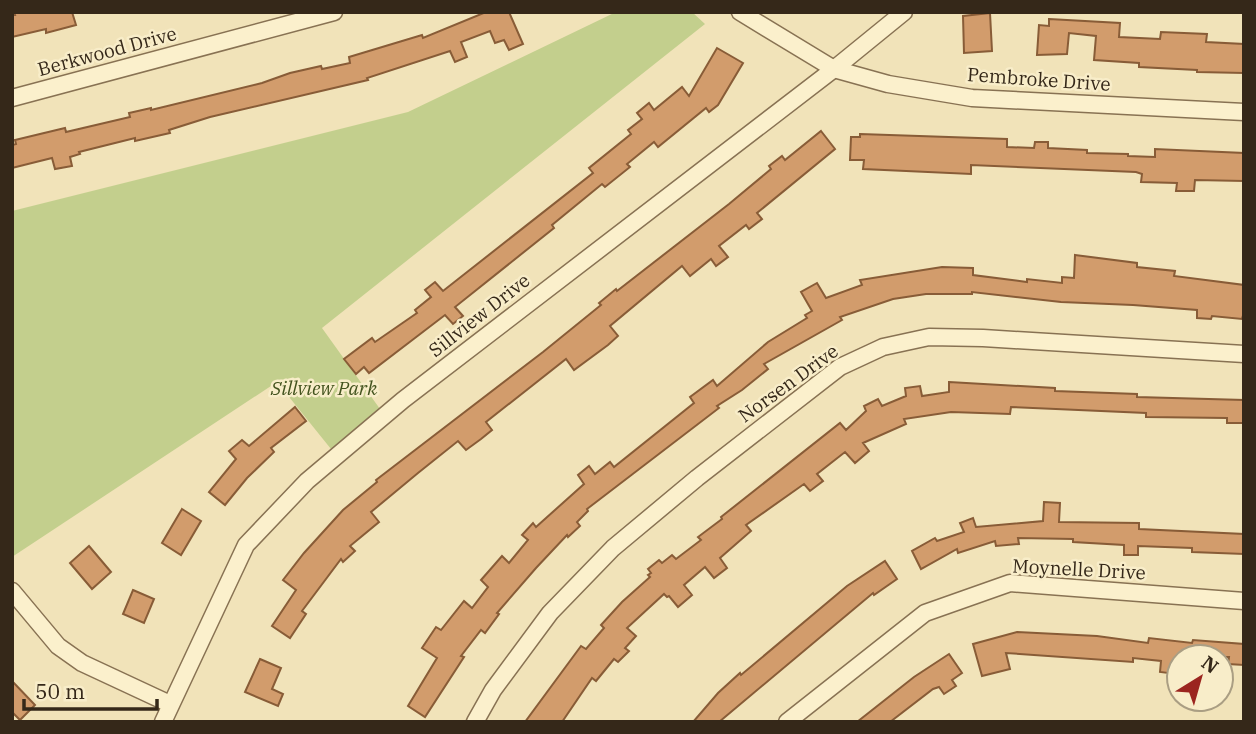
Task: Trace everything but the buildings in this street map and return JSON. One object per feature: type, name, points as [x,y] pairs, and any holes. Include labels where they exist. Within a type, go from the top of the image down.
[{"type":"street","name":"Berkwood Drive","points":[[12,98],[334,12]]},
{"type":"street","name":"Pembroke Drive","points":[[740,12],[834,69],[888,84],[972,97],[1244,112]]},
{"type":"street","name":"Sillview Drive","points":[[163,722],[246,545],[307,481],[403,400],[834,69],[904,12]]},
{"type":"street","name":"Norsen Drive","points":[[475,722],[493,690],[550,613],[613,548],[697,478],[841,367],[883,347],[929,338],[983,338],[1244,354]]},
{"type":"street","name":"Moynelle Drive","points":[[787,722],[925,613],[1010,583],[1244,601]]},
{"type":"street","points":[[12,591],[58,646],[82,663],[170,704]]},
{"type":"green space","name":"Sillview Park","points":[[616,12],[692,12],[705,24],[322,328],[380,409],[331,449],[277,382],[12,557],[12,211],[408,112]]}]
